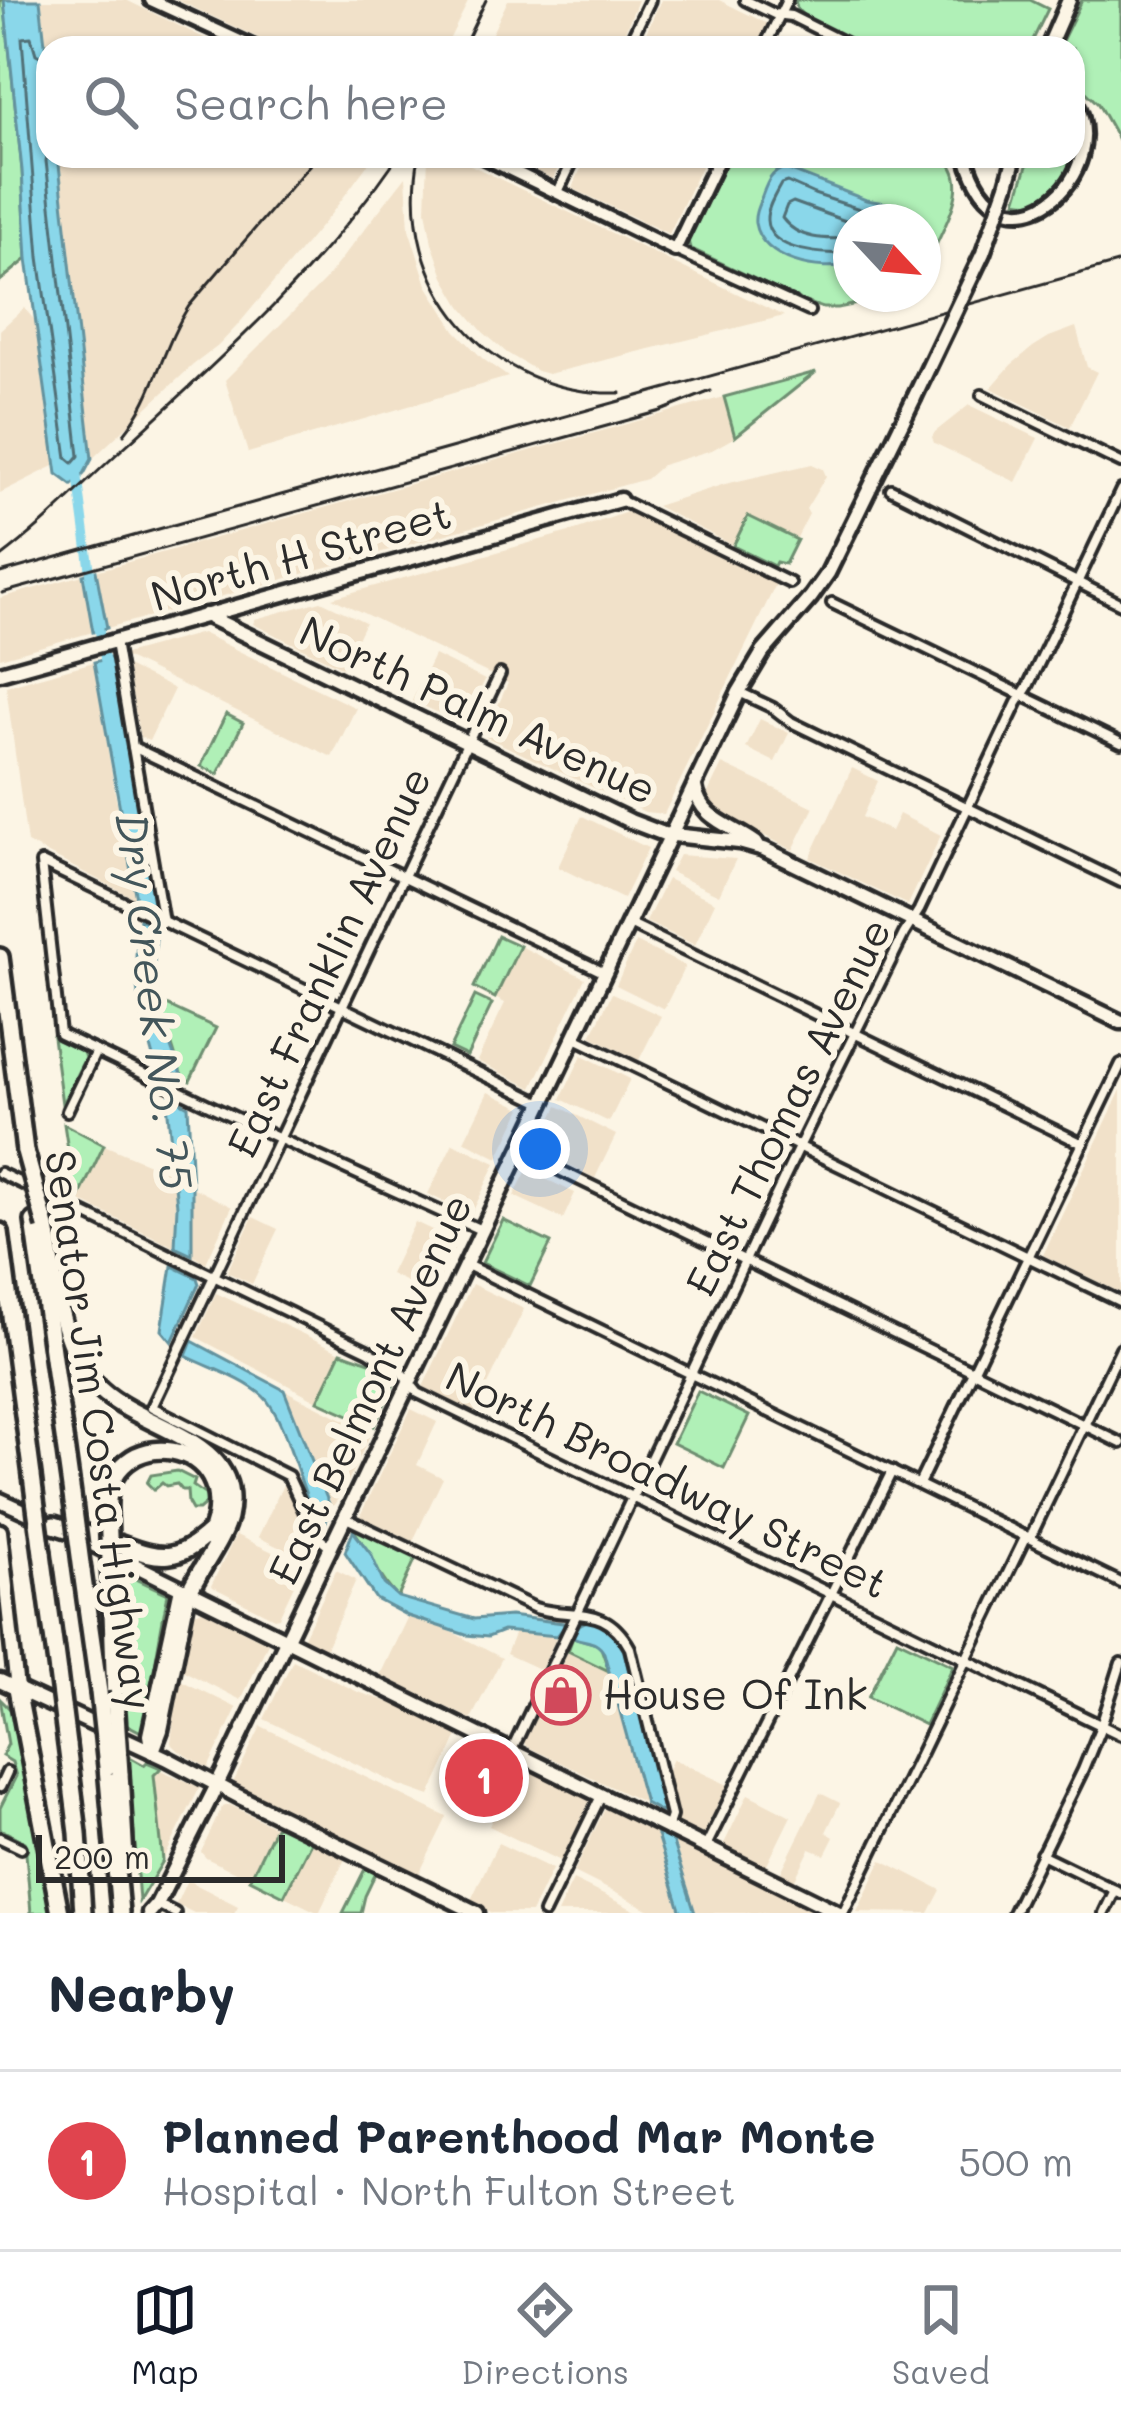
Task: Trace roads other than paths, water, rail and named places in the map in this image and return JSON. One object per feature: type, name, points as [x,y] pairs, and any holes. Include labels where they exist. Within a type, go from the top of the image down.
[{"type":"highway","name":"Senator Jim Costa Highway","points":[[0,957],[113,1770],[120,1913]]},
{"type":"highway","points":[[40,1224],[72,1349],[86,1372],[116,1404],[202,1448],[225,1480],[229,1510],[225,1526],[185,1590]]},
{"type":"highway","name":"Senator Jim Costa Highway","points":[[0,1232],[78,1833],[83,1913]]},
{"type":"highway","points":[[113,1770],[108,1512],[112,1481],[122,1466],[149,1450],[189,1457],[213,1482],[218,1502],[212,1530],[185,1590]]},
{"type":"highway","points":[[54,1525],[165,1557],[191,1549],[212,1530]]},
{"type":"highway","points":[[17,1689],[60,1913]]},
{"type":"main road","points":[[1054,36],[1070,0]]},
{"type":"main road","name":"East Belmont Avenue","points":[[154,1910],[739,692],[764,652],[828,573],[983,253],[1012,168]]},
{"type":"main road","name":"North H Street","points":[[0,673],[620,500]]},
{"type":"main road","name":"North Palm Avenue","points":[[205,615],[630,821],[672,836],[764,849],[1121,1022]]},
{"type":"main road","points":[[695,785],[703,810],[764,849]]},
{"type":"main road","points":[[0,1500],[841,1913]]},
{"type":"main road","points":[[0,1531],[17,1689]]},
{"type":"main road","points":[[152,1752],[149,1736],[185,1590]]},
{"type":"main road","points":[[0,1681],[477,1913]]},
{"type":"street","points":[[151,0],[229,36]]},
{"type":"street","points":[[633,36],[650,0]]},
{"type":"street","points":[[745,0],[831,36]]},
{"type":"street","points":[[770,36],[788,0]]},
{"type":"street","points":[[1085,111],[1096,140]]},
{"type":"street","points":[[507,168],[809,310]]},
{"type":"street","points":[[558,192],[569,168]]},
{"type":"street","points":[[676,250],[714,168]]},
{"type":"street","points":[[970,168],[981,190],[994,201],[1024,212],[1057,207],[1077,193]]},
{"type":"street","points":[[982,395],[1121,463]]},
{"type":"street","points":[[890,489],[1121,604]]},
{"type":"street","name":"East Thomas Avenue","points":[[511,1752],[799,1147],[1121,490]]},
{"type":"street","points":[[620,500],[790,583]]},
{"type":"street","points":[[832,603],[1121,743]]},
{"type":"street","points":[[116,642],[159,920]]},
{"type":"street","name":"East Franklin Avenue","points":[[332,1545],[316,1536],[288,1476],[152,1407],[500,674]]},
{"type":"street","points":[[739,692],[791,722],[1121,882]]},
{"type":"street","points":[[134,747],[605,973]]},
{"type":"street","points":[[482,1230],[60,1034],[40,862],[543,1104]]},
{"type":"street","points":[[629,924],[1083,1144]]},
{"type":"street","points":[[575,1038],[1121,1302]]},
{"type":"street","points":[[68,1111],[96,1051]]},
{"type":"street","points":[[919,1484],[1121,1064]]},
{"type":"street","points":[[520,1150],[1121,1443]]},
{"type":"street","name":"North Broadway Street","points":[[0,1174],[369,1351],[400,1372],[418,1393],[1121,1736]]},
{"type":"street","points":[[466,1264],[1121,1583]]},
{"type":"street","points":[[841,1913],[1121,1348]]},
{"type":"street","points":[[706,1848],[892,1471]]},
{"type":"street","points":[[343,1519],[535,1608],[560,1614],[578,1612],[606,1622],[622,1635],[630,1648],[670,1816],[662,1826]]},
{"type":"street","points":[[1013,1913],[1101,1726],[1121,1663]]},
{"type":"street","points":[[0,1787],[7,1772]]},
{"type":"street","points":[[544,1913],[601,1795]]},
{"type":"street","points":[[0,1838],[21,1848]]},
{"type":"street","points":[[1041,1854],[1118,1892],[1104,1913]]},
{"type":"street","points":[[154,1910],[175,1913]]},
{"type":"water","points":[[4,0],[40,0],[44,36],[36,36],[36,168],[59,168],[92,459],[72,485],[57,474],[27,259]]},
{"type":"water","points":[[784,168],[866,200],[892,204],[833,204],[833,266],[809,265],[780,255],[760,236],[757,210],[775,173]]},
{"type":"water","points":[[96,571],[107,628],[93,632],[83,575]]},
{"type":"water","points":[[113,657],[153,908],[136,899],[94,662]]},
{"type":"water","points":[[140,919],[157,927],[153,976],[182,1077],[155,1064],[144,1026],[136,976]]},
{"type":"water","points":[[170,1096],[188,1106],[192,1255],[175,1247]]},
{"type":"water","points":[[172,1266],[197,1278],[199,1284],[172,1342],[162,1330]]},
{"type":"water","points":[[192,1341],[284,1390],[331,1509],[323,1529],[313,1515],[271,1406],[246,1384],[186,1356]]},
{"type":"water","points":[[353,1531],[371,1554],[384,1584],[398,1597],[474,1619],[510,1616],[565,1626],[557,1636],[503,1631],[488,1637],[466,1635],[408,1616],[376,1599],[345,1552]]},
{"type":"water","points":[[589,1620],[611,1630],[623,1648],[661,1812],[645,1803],[604,1653],[594,1643],[573,1637],[579,1625]]},
{"type":"water","points":[[656,1832],[672,1840],[695,1913],[681,1913]]},
{"type":"waterway","name":"Dry Creek No. 75","points":[[77,470],[92,584]]},
{"type":"waterway","name":"Dry Creek No. 75","points":[[97,618],[106,667]]},
{"type":"waterway","name":"Dry Creek No. 75","points":[[165,1061],[176,1109]]},
{"type":"railway","points":[[469,36],[486,0]]},
{"type":"railway","points":[[124,434],[189,306],[307,168]]},
{"type":"railway","points":[[0,558],[272,307],[338,235],[389,168]]},
{"type":"railway","points":[[418,168],[415,203],[422,248],[438,289],[461,324],[493,354],[530,376],[573,389],[621,393]]},
{"type":"railway","points":[[0,573],[1121,262]]},
{"type":"railway","points":[[2,593],[661,411],[711,391]]},
{"type":"place","name":"House Of Ink","points":[[561,1695]]},
{"type":"place","name":"Planned Parenthood Mar Monte","points":[[484,1778]]}]
